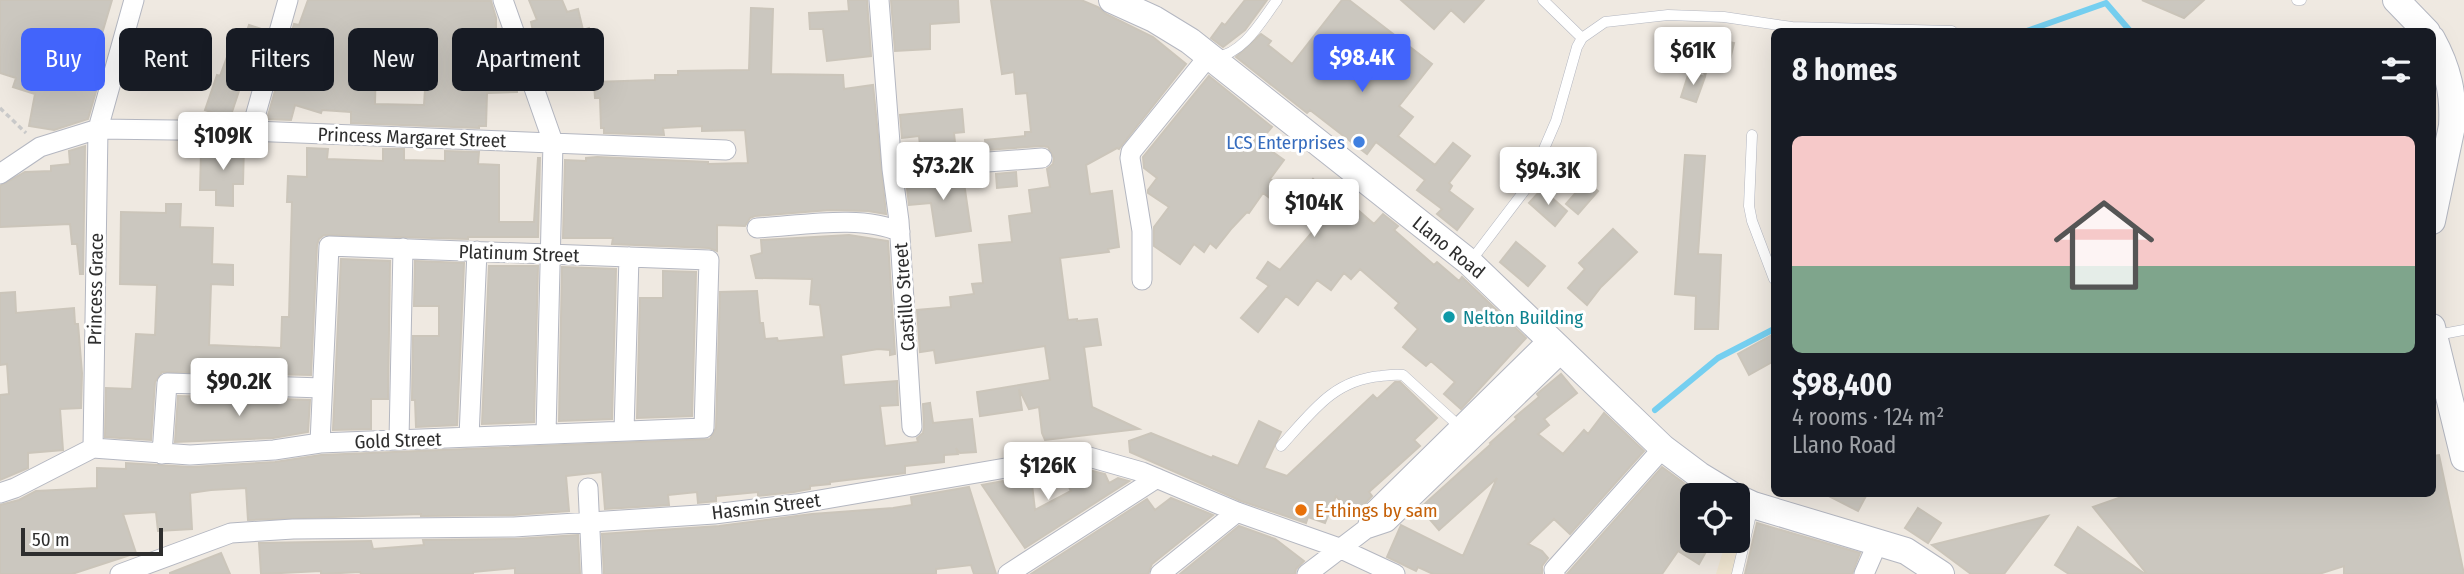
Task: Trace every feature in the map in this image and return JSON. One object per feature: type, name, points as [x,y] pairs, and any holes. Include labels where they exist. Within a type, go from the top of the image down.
[{"type":"main road","name":"Llano Road","points":[[1112,0],[1154,19],[1190,41],[1469,262],[1663,448],[1712,483]]},
{"type":"main road","points":[[2396,0],[2423,28]]},
{"type":"main road","points":[[2436,47],[2458,110],[2440,153],[2436,187]]},
{"type":"main road","points":[[2436,343],[2464,458]]},
{"type":"main road","name":"Llano Road","points":[[1750,503],[1906,551],[1941,574]]},
{"type":"street","name":"Princess Grace","points":[[93,448],[98,129],[134,0]]},
{"type":"street","points":[[251,131],[288,0]]},
{"type":"street","points":[[503,0],[553,142],[546,434]]},
{"type":"street","name":"Castillo Street","points":[[879,0],[892,169],[900,232],[912,427]]},
{"type":"street","points":[[1142,280],[1142,231],[1131,152],[1208,57]]},
{"type":"street","name":"Princess Margaret Street","points":[[0,174],[40,147],[98,129],[251,131],[726,150]]},
{"type":"street","points":[[892,169],[1042,158]]},
{"type":"street","points":[[757,228],[863,224],[888,227],[900,232]]},
{"type":"street","name":"Platinum Street","points":[[322,388],[329,246],[709,260],[704,428]]},
{"type":"street","points":[[399,440],[403,248]]},
{"type":"street","points":[[469,437],[477,251]]},
{"type":"street","points":[[624,431],[629,257]]},
{"type":"street","points":[[1366,529],[1374,511],[1460,426],[1557,344]]},
{"type":"street","points":[[1307,574],[1366,529],[1387,522],[1557,344]]},
{"type":"street","points":[[162,454],[167,383],[322,388],[320,443]]},
{"type":"street","name":"Gold Street","points":[[93,448],[190,456],[274,450],[320,443],[704,428]]},
{"type":"street","points":[[0,493],[93,448]]},
{"type":"street","points":[[1553,573],[1663,448]]},
{"type":"street","name":"Hasmin Street","points":[[127,573],[231,533],[293,529],[514,527],[715,514],[796,504],[1082,454],[1157,478],[1237,512],[1339,548],[1395,574]]},
{"type":"street","points":[[1008,574],[1157,478]]},
{"type":"street","points":[[588,488],[592,574]]},
{"type":"street","points":[[1160,574],[1237,512]]},
{"type":"street","points":[[1864,574],[1878,542]]},
{"type":"lane","points":[[1208,57],[1232,53],[1251,34],[1277,0]]},
{"type":"lane","points":[[1543,0],[1582,38]]},
{"type":"lane","points":[[1469,262],[1528,186],[1556,121],[1582,38],[1605,22],[1668,15],[1724,17],[1792,27],[1832,28]]},
{"type":"lane","points":[[1752,135],[1749,206],[1755,231],[1771,271]]},
{"type":"lane","points":[[2436,331],[2464,330]]},
{"type":"lane","points":[[1281,446],[1325,399],[1341,386],[1369,377],[1403,375],[1460,426]]},
{"type":"lane","points":[[1737,574],[1738,553]]},
{"type":"path","points":[[0,108],[40,147]]},
{"type":"shaded area","points":[[1722,553],[1738,553],[1733,574],[1716,574]]},
{"type":"building","points":[[0,0],[112,0],[104,28],[21,28],[21,90],[13,87],[16,78],[0,73]]},
{"type":"building","points":[[308,0],[491,1],[496,28],[452,28],[452,91],[517,92],[487,93],[486,126],[479,128],[351,123],[351,112],[322,110],[321,113],[295,105],[291,120],[267,119],[275,91],[334,91],[334,28],[293,28],[294,24],[299,25]]},
{"type":"building","points":[[529,0],[562,0],[567,12],[578,9],[583,28],[532,28],[531,22],[537,20]]},
{"type":"building","points":[[848,0],[867,0],[871,56],[827,61],[823,29],[810,29],[809,13],[849,11]]},
{"type":"building","points":[[891,0],[958,0],[959,22],[930,24],[930,49],[895,51]]},
{"type":"building","points":[[991,0],[1081,0],[1153,37],[1186,64],[1119,149],[1086,165],[1090,194],[1112,191],[1119,247],[1108,249],[1109,252],[1060,258],[1068,320],[1097,319],[1101,345],[1084,347],[1092,407],[1139,429],[1045,440],[1039,407],[1029,409],[1019,389],[1022,410],[980,416],[977,392],[1050,380],[1045,346],[936,363],[934,350],[920,352],[917,310],[951,307],[950,297],[974,294],[972,284],[983,283],[979,245],[1012,242],[1009,216],[1032,213],[1029,190],[1050,187],[1047,169],[1053,164],[1054,158],[1048,147],[986,150],[985,140],[1025,136],[1025,132],[1031,132],[1027,93],[1016,94],[1014,72],[1002,74]]},
{"type":"building","points":[[1245,0],[1267,0],[1245,30],[1223,47],[1211,38]]},
{"type":"building","points":[[1342,0],[1349,0],[1432,64],[1399,106],[1413,117],[1398,136],[1435,165],[1453,143],[1470,156],[1449,183],[1452,186],[1449,191],[1473,209],[1457,230],[1437,214],[1442,209],[1417,190],[1425,180],[1376,142],[1367,154],[1310,110],[1307,113],[1236,57],[1261,34],[1271,41],[1268,45],[1292,64]]},
{"type":"building","points":[[1401,0],[1484,0],[1464,22],[1451,10],[1434,29]]},
{"type":"building","points":[[2142,0],[2204,0],[2184,18]]},
{"type":"building","points":[[751,8],[773,9],[771,74],[843,75],[844,89],[873,85],[886,214],[830,210],[755,216],[750,218],[745,226],[717,225],[717,251],[709,248],[612,244],[613,238],[563,238],[565,160],[586,161],[586,158],[597,157],[708,164],[748,163],[745,130],[702,131],[702,126],[663,128],[664,135],[604,133],[604,128],[601,128],[600,98],[595,98],[595,91],[604,91],[604,82],[655,80],[655,75],[678,75],[678,71],[749,70]]},
{"type":"building","points":[[1709,33],[1710,38],[1734,43],[1729,64],[1710,60],[1705,76],[1694,37]]},
{"type":"building","points":[[226,60],[226,91],[239,91],[230,118],[205,110],[217,75],[220,76]]},
{"type":"building","points":[[1689,72],[1705,77],[1696,102],[1681,97]]},
{"type":"building","points":[[1209,76],[1272,127],[1259,142],[1284,160],[1270,179],[1297,198],[1313,179],[1340,201],[1343,197],[1374,224],[1383,214],[1398,226],[1394,230],[1434,265],[1437,262],[1459,281],[1462,277],[1526,338],[1461,409],[1444,394],[1455,382],[1431,361],[1426,366],[1403,347],[1418,329],[1395,308],[1399,303],[1360,269],[1351,279],[1344,273],[1331,290],[1317,280],[1298,305],[1286,296],[1258,332],[1241,318],[1269,286],[1257,278],[1268,262],[1280,270],[1314,230],[1285,206],[1283,208],[1263,193],[1249,213],[1247,212],[1216,248],[1210,243],[1204,252],[1194,244],[1180,264],[1154,246],[1154,227],[1169,207],[1148,193],[1157,178],[1144,168],[1143,157]]},
{"type":"building","points":[[26,91],[96,91],[88,119],[54,130],[29,126],[35,94]]},
{"type":"building","points":[[962,109],[964,132],[954,133],[956,152],[921,155],[919,136],[902,138],[900,115]]},
{"type":"building","points":[[221,143],[244,144],[243,184],[233,184],[233,206],[216,205],[216,190],[200,190],[201,152],[220,153]]},
{"type":"building","points":[[85,146],[83,274],[80,274],[77,244],[72,244],[70,224],[0,227],[0,186],[25,172],[51,171],[51,166],[70,164],[69,151]]},
{"type":"building","points":[[307,148],[328,149],[327,159],[383,161],[383,149],[404,149],[404,160],[445,161],[445,151],[479,152],[478,164],[499,165],[499,222],[534,222],[540,158],[538,237],[468,239],[324,235],[317,245],[311,375],[162,372],[155,382],[151,440],[105,437],[106,388],[132,389],[136,334],[155,335],[157,285],[120,284],[121,212],[166,213],[166,204],[181,204],[180,227],[213,228],[212,264],[233,265],[233,285],[211,284],[209,345],[281,348],[282,317],[289,317],[292,202],[287,202],[288,176],[307,177]]},
{"type":"building","points":[[1685,155],[1705,156],[1698,254],[1721,255],[1718,329],[1695,329],[1696,296],[1675,294]]},
{"type":"building","points":[[1016,172],[1017,186],[997,188],[996,174]]},
{"type":"building","points":[[963,176],[971,231],[936,236],[931,203],[909,205],[906,180]]},
{"type":"building","points":[[1586,181],[1598,191],[1578,214],[1566,204]]},
{"type":"building","points":[[1542,189],[1567,211],[1555,226],[1529,203]]},
{"type":"building","points":[[1613,229],[1637,252],[1601,287],[1587,305],[1568,288],[1585,269],[1579,263]]},
{"type":"building","points":[[849,235],[888,241],[895,354],[890,355],[890,350],[878,349],[841,355],[844,385],[897,381],[898,405],[880,406],[885,446],[918,442],[917,438],[923,433],[924,427],[923,404],[930,403],[933,423],[972,419],[976,452],[960,453],[956,448],[958,454],[944,455],[944,462],[905,466],[905,473],[830,482],[794,492],[758,496],[758,492],[716,496],[716,501],[698,503],[697,492],[668,495],[669,505],[605,509],[602,472],[566,476],[569,511],[514,515],[421,514],[248,520],[246,488],[211,490],[190,493],[192,529],[158,531],[156,512],[123,514],[136,553],[72,574],[0,574],[0,505],[19,500],[36,491],[97,488],[97,468],[126,469],[126,463],[191,467],[275,462],[321,455],[710,439],[716,428],[720,292],[757,291],[760,323],[763,323],[765,339],[777,338],[778,341],[824,337],[820,305],[810,304],[812,279],[756,278],[751,256],[762,253],[761,240]]},
{"type":"building","points":[[1516,242],[1545,266],[1528,286],[1500,262]]},
{"type":"building","points":[[341,259],[390,261],[388,399],[371,399],[371,429],[333,430]]},
{"type":"building","points":[[415,261],[464,263],[457,425],[416,427],[415,400],[412,400],[413,336],[439,336],[439,306],[414,306]]},
{"type":"building","points":[[489,266],[538,266],[534,422],[482,424]]},
{"type":"building","points":[[562,267],[616,269],[612,419],[559,421]]},
{"type":"building","points":[[663,271],[696,272],[692,416],[637,418],[640,298],[663,298]]},
{"type":"building","points":[[15,292],[16,313],[74,308],[82,373],[81,408],[60,409],[63,450],[28,453],[28,468],[0,480],[0,395],[9,394],[7,364],[0,365],[0,293]]},
{"type":"building","points":[[1771,336],[1771,363],[1749,375],[1738,354]]},
{"type":"building","points":[[1561,374],[1577,393],[1544,419],[1549,425],[1538,434],[1563,454],[1584,430],[1588,434],[1604,413],[1644,451],[1570,534],[1554,519],[1528,544],[1542,551],[1548,558],[1542,566],[1542,574],[1433,574],[1418,567],[1416,571],[1387,557],[1401,525],[1463,556],[1497,478],[1439,530],[1420,508],[1491,444],[1517,419],[1515,417],[1539,397],[1537,394]]},
{"type":"building","points":[[1395,382],[1400,382],[1437,418],[1414,440],[1420,446],[1369,492],[1372,496],[1354,516],[1336,496],[1325,523],[1308,517],[1306,523],[1241,501],[1130,452],[1129,441],[1151,433],[1238,466],[1259,421],[1281,432],[1264,468],[1287,476],[1373,395],[1377,399]]},
{"type":"building","points":[[178,396],[310,400],[308,432],[273,438],[175,442]]},
{"type":"building","points":[[2436,455],[2439,455],[2464,574],[2344,574],[2344,566],[2319,574],[2147,574],[2093,507],[2121,497],[2436,497]]},
{"type":"building","points":[[1662,467],[1684,483],[1680,483],[1680,552],[1678,551],[1662,574],[1567,574]]},
{"type":"building","points":[[1081,468],[1105,474],[1109,483],[1118,478],[1129,481],[1025,548],[982,485],[1031,476],[1035,510],[1071,491],[1061,471]]},
{"type":"building","points":[[969,487],[996,574],[974,574],[971,565],[936,569],[936,574],[604,574],[602,534],[719,526],[812,514],[893,508],[912,505],[911,497]]},
{"type":"building","points":[[1831,497],[1865,497],[1858,511]]},
{"type":"building","points":[[1171,498],[1213,515],[1152,564],[1148,574],[1031,574],[1147,499],[1155,510]]},
{"type":"building","points":[[1918,508],[1941,523],[1928,543],[1905,528]]},
{"type":"building","points":[[2048,516],[2004,574],[1971,574],[1932,545]]},
{"type":"building","points":[[1757,523],[1860,553],[1852,574],[1745,574]]},
{"type":"building","points":[[1239,526],[1275,539],[1304,561],[1295,574],[1180,574]]},
{"type":"building","points":[[2078,527],[2145,574],[2069,574],[2055,565]]},
{"type":"building","points":[[578,535],[580,574],[515,574],[515,568],[473,574],[321,574],[321,571],[261,574],[259,543],[371,541],[373,549],[424,545],[423,540]]},
{"type":"building","points":[[221,553],[230,574],[170,574],[170,573]]},
{"type":"building","points":[[1681,553],[1705,553],[1699,564]]},
{"type":"waterway","points":[[2035,28],[2106,3],[2128,28]]},
{"type":"waterway","points":[[1655,410],[1718,358],[1771,331]]},
{"type":"place","name":"LCS Enterprises","points":[[1359,142]]},
{"type":"place","name":"Nelton Building","points":[[1449,317]]},
{"type":"place","name":"E-things by sam","points":[[1301,510]]}]
